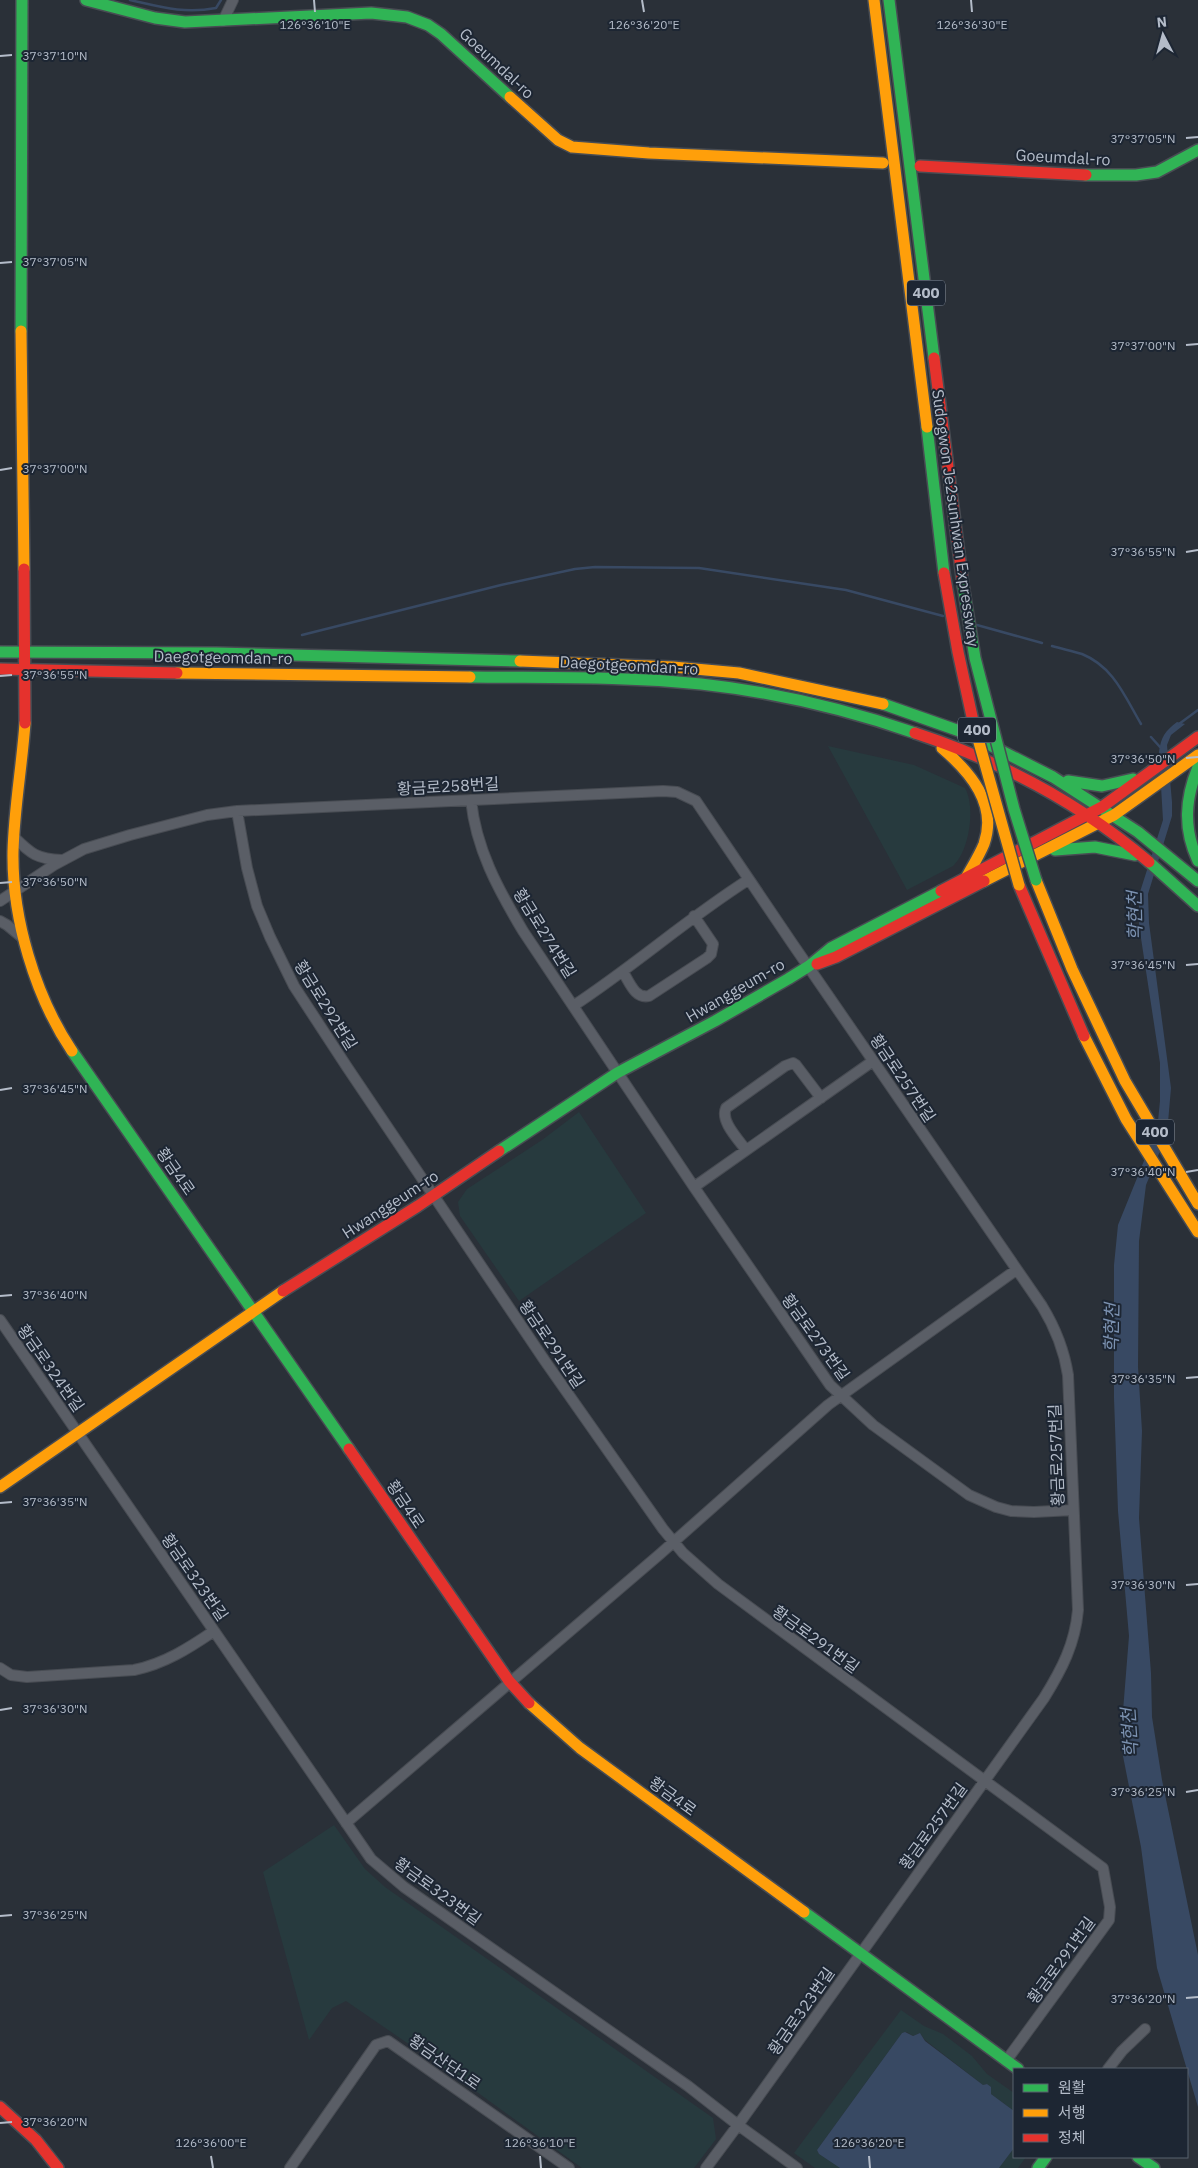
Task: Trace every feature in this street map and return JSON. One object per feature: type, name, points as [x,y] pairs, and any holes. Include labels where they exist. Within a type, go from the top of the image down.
[{"type":"main road","name":"황금4로","points":[[22,0],[21,419],[25,738],[14,837],[16,890],[24,939],[41,992],[70,1048],[509,1682],[540,1714],[580,1748],[1016,2068]]},
{"type":"main road","name":"Goeumdal-ro","points":[[86,0],[168,21],[223,21],[371,13],[407,17],[418,20],[441,34],[558,140],[572,147],[649,153],[883,163]]},
{"type":"main road","name":"Sudogwon Je2sunhwan Expressway","points":[[874,0],[896,162],[944,573],[956,648],[1000,822],[1019,885],[1057,979],[1117,1103],[1172,1194],[1198,1232]]},
{"type":"main road","name":"Sudogwon Je2sunhwan Expressway","points":[[889,0],[963,585],[975,658],[1014,809],[1036,880],[1072,969],[1125,1081],[1198,1204]]},
{"type":"main road","name":"Goeumdal-ro","points":[[920,166],[1087,175],[1136,175],[1157,172],[1198,150]]},
{"type":"main road","name":"Daegotgeomdan-ro","points":[[0,652],[217,653],[599,663],[673,666],[739,673],[825,690],[923,716],[968,734],[1053,778],[1102,807],[1138,832],[1198,881]]},
{"type":"main road","name":"Daegotgeomdan-ro","points":[[0,669],[619,678],[698,684],[794,700],[866,717],[929,738],[996,765],[1061,798],[1088,814],[1198,906]]},
{"type":"main road","points":[[929,738],[953,757],[972,777],[986,808],[987,829],[984,841],[966,878]]},
{"type":"main road","name":"Hwanggeum-ro","points":[[0,1487],[253,1311],[434,1196],[518,1137],[617,1073],[715,1021],[809,966],[831,948],[1102,807],[1131,782],[1145,775],[1195,740]]},
{"type":"main road","name":"Hwanggeum-ro","points":[[809,966],[836,957],[1114,815],[1192,765],[1198,755]]},
{"type":"main road","points":[[1192,765],[1186,819],[1188,836],[1198,861]]},
{"type":"main road","points":[[1053,778],[1094,786],[1131,782]]},
{"type":"main road","points":[[1040,853],[1082,846],[1134,853]]},
{"type":"main road","points":[[0,2107],[36,2140],[58,2168]]},
{"type":"main road","points":[[1139,2158],[1154,2168]]},
{"type":"street","points":[[223,21],[234,0]]},
{"type":"street","name":"황금로258번길","points":[[16,890],[63,860],[84,850],[130,834],[207,815],[237,811],[663,790],[677,792],[696,801],[703,809],[748,880],[809,966]]},
{"type":"street","name":"황금로274번길","points":[[471,800],[476,833],[500,889],[523,931],[617,1073]]},
{"type":"street","name":"황금로292번길","points":[[237,811],[251,887],[270,937],[283,964],[316,1020],[434,1196]]},
{"type":"street","points":[[14,837],[41,859],[63,860]]},
{"type":"street","points":[[573,1006],[623,972],[694,916],[748,880]]},
{"type":"street","points":[[0,901],[16,890]]},
{"type":"street","points":[[623,972],[638,996],[643,998],[650,996],[706,958],[711,954],[713,944],[694,916]]},
{"type":"street","points":[[0,921],[24,939]]},
{"type":"street","name":"황금로257번길","points":[[809,966],[1052,1321],[1064,1350],[1068,1375],[1078,1610],[1070,1650],[1058,1676],[1044,1698],[861,1953]]},
{"type":"street","points":[[694,1187],[873,1061]]},
{"type":"street","points":[[746,1150],[725,1119],[724,1112],[728,1105],[785,1066],[793,1063],[821,1098]]},
{"type":"street","name":"황금로273번길","points":[[617,1073],[795,1336],[840,1395],[873,1425],[904,1449],[953,1485],[981,1502],[1022,1512],[1073,1510]]},
{"type":"street","name":"황금로291번길","points":[[434,1196],[546,1361],[673,1542],[718,1584],[1099,1864],[1105,1873],[1110,1907],[1110,1915],[1106,1924],[1006,2061]]},
{"type":"street","points":[[346,1823],[673,1542],[840,1395],[1016,1270]]},
{"type":"street","name":"황금로324번길","points":[[0,1320],[78,1432]]},
{"type":"street","name":"황금로323번길","points":[[78,1432],[371,1859],[392,1878],[688,2086],[738,2125],[861,1953]]},
{"type":"street","points":[[0,1668],[11,1675],[27,1677],[134,1670],[152,1665],[177,1654],[214,1631]]},
{"type":"street","points":[[1109,2068],[1145,2029]]},
{"type":"street","name":"황금산단1로","points":[[290,2168],[376,2045],[388,2041],[568,2168]]},
{"type":"street","points":[[706,2168],[738,2125],[797,2168]]},
{"type":"green space","points":[[828,746],[914,765],[965,788],[970,806],[969,829],[963,851],[953,866],[907,890]]},
{"type":"green space","points":[[579,1112],[646,1213],[519,1301],[460,1216],[458,1202],[467,1189],[542,1140]]},
{"type":"green space","points":[[334,1825],[365,1869],[385,1887],[713,2118],[716,2139],[694,2168],[582,2168],[448,2071],[346,2001],[332,2008],[309,2040],[263,1872]]},
{"type":"green space","points":[[901,2010],[924,2026],[943,2034],[972,2056],[987,2074],[1013,2092],[1013,2110],[991,2094],[990,2087],[987,2084],[983,2085],[925,2040],[920,2033],[913,2036],[907,2032],[902,2033],[817,2150],[819,2154],[840,2168],[815,2168],[794,2153]]},
{"type":"green space","points":[[1013,2149],[1013,2158],[1025,2158],[1018,2168],[999,2168]]},
{"type":"water","points":[[1177,722],[1185,724],[1171,735],[1167,745],[1172,816],[1148,894],[1149,923],[1171,1088],[1167,1134],[1146,1185],[1139,1241],[1138,1367],[1142,1431],[1139,1518],[1151,1673],[1152,1717],[1162,1780],[1198,1955],[1198,2107],[1157,1968],[1141,1847],[1122,1751],[1121,1736],[1129,1636],[1118,1511],[1114,1398],[1114,1265],[1118,1225],[1150,1146],[1158,1121],[1160,1063],[1139,925],[1139,895],[1163,820],[1159,752],[1162,738],[1169,728]]},
{"type":"water","points":[[905,2032],[913,2036],[920,2033],[925,2041],[983,2085],[987,2084],[991,2087],[991,2094],[1013,2110],[1013,2149],[999,2168],[840,2168],[819,2154],[817,2150],[902,2033]]},
{"type":"waterway","points":[[130,0],[183,10],[216,8],[221,0]]},
{"type":"waterway","points":[[302,635],[501,585],[575,569],[595,567],[699,568],[846,590],[943,616]]},
{"type":"waterway","points":[[977,625],[1042,643]]},
{"type":"waterway","points":[[1052,646],[1082,654],[1102,667],[1118,684],[1141,724]]},
{"type":"waterway","name":"학현천","points":[[1179,724],[1198,710]]},
{"type":"waterway","points":[[1151,737],[1160,747]]},
{"type":"traffic: fast","points":[[21,331],[22,0]]},
{"type":"traffic: fast","points":[[86,0],[155,18],[185,22],[371,13],[407,17],[428,25],[441,34],[510,97]]},
{"type":"traffic: fast","points":[[889,0],[934,358]]},
{"type":"traffic: fast","points":[[1086,175],[1136,175],[1157,172],[1198,150]]},
{"type":"traffic: fast","points":[[927,427],[944,573]]},
{"type":"traffic: fast","points":[[963,585],[975,658],[1014,809],[1036,880]]},
{"type":"traffic: fast","points":[[0,652],[217,653],[520,661]]},
{"type":"traffic: fast","points":[[470,677],[672,681],[728,687],[810,702],[863,716],[915,733]]},
{"type":"traffic: fast","points":[[883,704],[968,734],[1053,777],[1138,832],[1198,881]]},
{"type":"traffic: fast","points":[[1198,767],[1188,802],[1188,826],[1193,849],[1198,861]]},
{"type":"traffic: fast","points":[[1068,781],[1102,786],[1133,779]]},
{"type":"traffic: fast","points":[[1055,850],[1095,847],[1135,855]]},
{"type":"traffic: fast","points":[[1149,862],[1198,906]]},
{"type":"traffic: fast","points":[[499,1151],[617,1073],[715,1021],[788,979],[809,966],[831,948],[941,891]]},
{"type":"traffic: fast","points":[[72,1051],[349,1449]]},
{"type":"traffic: fast","points":[[804,1912],[1017,2068]]},
{"type":"traffic: fast","points":[[1038,2168],[1045,2158]]},
{"type":"traffic: fast","points":[[1139,2158],[1154,2168]]},
{"type":"traffic: slow","points":[[874,0],[927,427]]},
{"type":"traffic: slow","points":[[510,97],[558,140],[572,147],[649,153],[883,163]]},
{"type":"traffic: slow","points":[[21,331],[24,569]]},
{"type":"traffic: slow","points":[[520,661],[673,667],[739,673],[883,704]]},
{"type":"traffic: slow","points":[[177,673],[470,677]]},
{"type":"traffic: slow","points":[[973,721],[1019,885]]},
{"type":"traffic: slow","points":[[25,723],[13,852],[17,903],[21,929],[37,981],[47,1006],[72,1051]]},
{"type":"traffic: slow","points":[[942,748],[971,778],[979,790],[987,816],[984,844],[966,878]]},
{"type":"traffic: slow","points":[[984,881],[1114,815],[1198,755]]},
{"type":"traffic: slow","points":[[1036,880],[1072,969],[1125,1081],[1198,1204]]},
{"type":"traffic: slow","points":[[1084,1036],[1126,1119],[1198,1232]]},
{"type":"traffic: slow","points":[[0,1487],[283,1291]]},
{"type":"traffic: slow","points":[[529,1703],[580,1748],[804,1912]]},
{"type":"traffic: jam","points":[[920,166],[1086,175]]},
{"type":"traffic: jam","points":[[934,358],[963,585]]},
{"type":"traffic: jam","points":[[24,569],[25,723]]},
{"type":"traffic: jam","points":[[944,573],[973,721]]},
{"type":"traffic: jam","points":[[0,669],[177,673]]},
{"type":"traffic: jam","points":[[915,733],[978,757],[1038,786],[1095,821],[1149,862]]},
{"type":"traffic: jam","points":[[941,891],[1102,807],[1198,737]]},
{"type":"traffic: jam","points":[[817,964],[836,957],[984,881]]},
{"type":"traffic: jam","points":[[1019,885],[1084,1036]]},
{"type":"traffic: jam","points":[[283,1291],[418,1206],[499,1151]]},
{"type":"traffic: jam","points":[[349,1449],[509,1681],[529,1703]]},
{"type":"traffic: jam","points":[[0,2107],[36,2140],[58,2168]]}]
